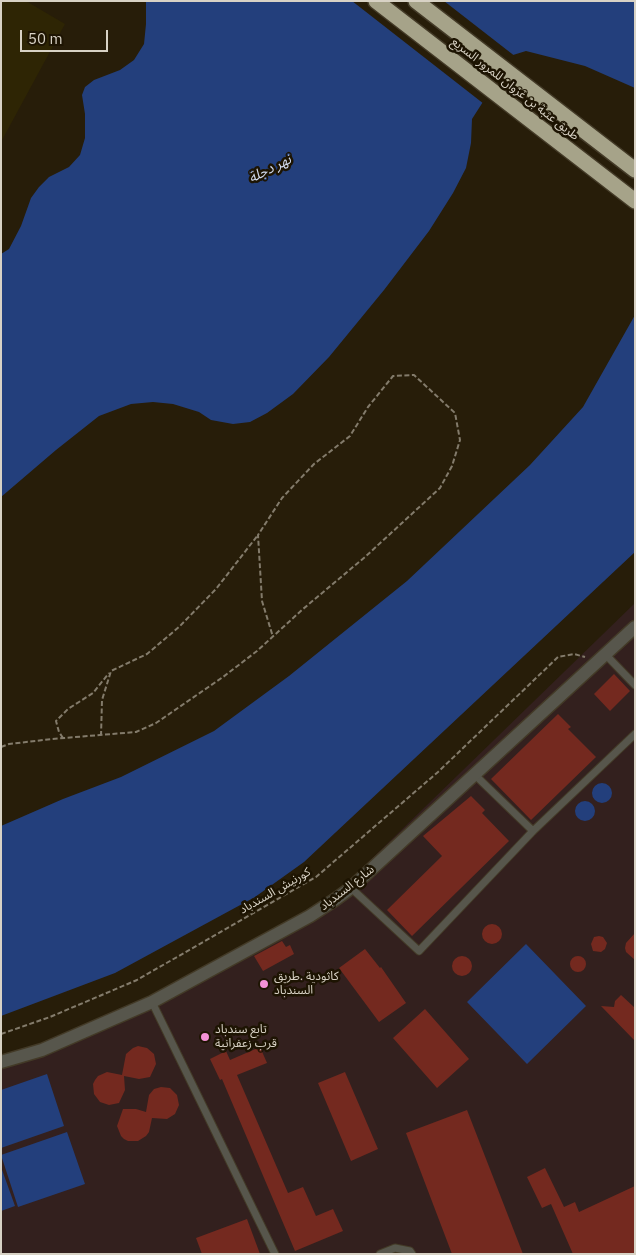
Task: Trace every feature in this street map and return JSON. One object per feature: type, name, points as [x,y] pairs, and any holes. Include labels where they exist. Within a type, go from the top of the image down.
[{"type":"highway","name":"طريق عتبة بن غزوان للمرور السريع","points":[[376,1],[635,201]]},
{"type":"highway","name":"طريق عتبة بن غزوان للمرور السريع","points":[[416,1],[635,170]]},
{"type":"street","name":"شارع السندباد","points":[[1,1062],[42,1050],[152,1002],[310,916],[351,888],[635,627]]},
{"type":"lane","points":[[603,658],[635,685]]},
{"type":"lane","points":[[351,888],[419,951],[533,831],[635,734]]},
{"type":"lane","points":[[475,775],[533,831]]},
{"type":"lane","points":[[152,1002],[275,1254]]},
{"type":"lane","points":[[380,1254],[395,1248],[410,1251],[412,1254]]},
{"type":"path","points":[[1,747],[9,744],[63,738],[136,732],[156,723],[223,677],[273,637],[365,557],[440,488],[452,466],[460,440],[455,414],[414,375],[393,376],[368,407],[350,436],[314,464],[282,498],[258,535],[216,589],[179,628],[147,654],[111,671],[93,692],[68,709],[56,721],[63,738]]},
{"type":"path","points":[[258,535],[262,601],[273,637]]},
{"type":"path","name":"كورنيش السندباد","points":[[1,1034],[50,1017],[137,980],[316,877],[438,772],[558,658],[574,654],[603,658]]},
{"type":"path","points":[[101,736],[102,700],[111,671]]},
{"type":"shaded area","points":[[635,603],[635,1254],[1,1254],[1,1061],[140,1006],[320,909]]},
{"type":"sand","points":[[1,1],[26,1],[65,24],[1,142]]},
{"type":"water","name":"نهر دجلة","points":[[146,1],[635,1],[635,88],[585,66],[526,51],[513,55],[472,119],[471,143],[466,168],[429,231],[329,357],[293,394],[267,413],[250,422],[233,424],[211,420],[199,412],[173,404],[153,402],[131,404],[99,416],[1,497],[1,254],[9,249],[21,226],[31,198],[39,187],[49,177],[69,167],[80,155],[85,138],[85,114],[82,95],[85,87],[94,80],[120,70],[134,60],[144,44]]},
{"type":"water","points":[[635,315],[635,552],[304,862],[255,897],[115,973],[1,1016],[1,826],[63,799],[121,777],[214,731],[289,676],[407,581],[530,465],[583,407]]},
{"type":"water","points":[[602,783],[609,786],[612,793],[609,800],[602,803],[595,800],[592,793],[595,786]]},
{"type":"water","points":[[585,801],[592,804],[595,811],[592,818],[585,821],[578,818],[575,811],[578,804]]},
{"type":"water","points":[[526,944],[586,1006],[527,1064],[467,1002]]},
{"type":"water","points":[[47,1074],[64,1126],[1,1148],[1,1090]]},
{"type":"water","points":[[67,1132],[85,1184],[18,1207],[1,1155]]},
{"type":"water","points":[[1,1167],[15,1206],[1,1211]]},
{"type":"pier","points":[[352,1],[444,1],[516,57],[484,104]]},
{"type":"building","points":[[614,674],[630,691],[610,711],[594,694]]},
{"type":"building","points":[[558,714],[571,727],[568,729],[596,757],[531,820],[491,779]]},
{"type":"building","points":[[471,796],[485,810],[482,813],[509,841],[412,936],[387,910],[442,856],[423,836]]},
{"type":"building","points":[[492,924],[499,927],[502,934],[499,941],[492,944],[485,941],[482,934],[485,927]]},
{"type":"building","points":[[635,933],[635,960],[626,952],[625,948],[626,943]]},
{"type":"building","points":[[594,937],[603,937],[607,943],[605,949],[601,952],[593,951],[591,944]]},
{"type":"building","points":[[282,941],[286,947],[290,945],[294,954],[263,971],[254,956]]},
{"type":"building","points":[[365,949],[381,967],[406,1003],[379,1022],[339,968]]},
{"type":"building","points":[[462,956],[469,959],[472,966],[469,973],[462,976],[455,973],[452,966],[455,959]]},
{"type":"building","points":[[575,956],[581,956],[586,961],[584,970],[575,972],[570,967],[570,961]]},
{"type":"building","points":[[621,995],[635,1008],[635,1041],[601,1006],[614,1007],[615,1001]]},
{"type":"building","points":[[425,1009],[469,1059],[437,1088],[393,1038]]},
{"type":"building","points":[[138,1046],[147,1048],[154,1054],[156,1064],[150,1077],[139,1079],[124,1076],[125,1090],[119,1103],[109,1105],[100,1102],[94,1094],[93,1084],[95,1080],[98,1076],[107,1072],[122,1075],[126,1054]]},
{"type":"building","points":[[260,1047],[267,1063],[237,1075],[288,1193],[303,1187],[316,1216],[333,1209],[343,1231],[295,1251],[222,1079],[220,1080],[210,1059],[226,1051],[230,1060]]},
{"type":"building","points":[[345,1072],[378,1149],[351,1161],[318,1083]]},
{"type":"building","points":[[161,1087],[170,1088],[177,1095],[179,1105],[175,1114],[167,1119],[152,1118],[149,1132],[138,1141],[124,1139],[117,1126],[123,1109],[136,1109],[146,1112],[149,1095],[154,1089]]},
{"type":"building","points":[[467,1110],[523,1254],[452,1254],[406,1133]]},
{"type":"building","points":[[545,1168],[564,1207],[575,1202],[579,1212],[635,1186],[635,1254],[573,1254],[551,1204],[542,1208],[527,1177]]},
{"type":"building","points":[[247,1219],[260,1254],[202,1254],[196,1238]]},
{"type":"place","name":"كاثودية .طريق السندباد","points":[[264,984]]},
{"type":"place","name":"تابع سندباد قرب زعفرانية","points":[[205,1037]]}]
